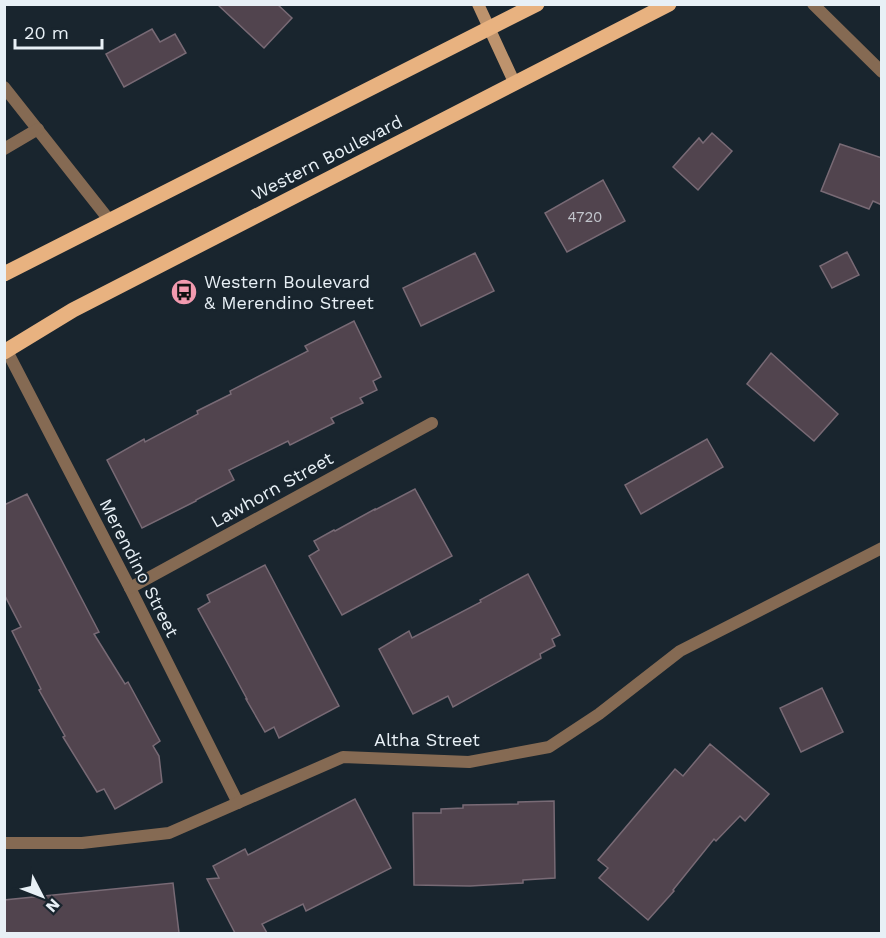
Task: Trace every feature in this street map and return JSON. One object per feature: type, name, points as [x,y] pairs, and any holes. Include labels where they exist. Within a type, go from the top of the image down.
[{"type":"main road","points":[[4,274],[537,4]]},
{"type":"main road","name":"Western Boulevard","points":[[6,351],[73,310],[669,4]]},
{"type":"street","points":[[478,4],[515,84]]},
{"type":"street","points":[[813,4],[882,72]]},
{"type":"street","points":[[4,87],[110,221]]},
{"type":"street","points":[[4,149],[38,129]]},
{"type":"street","name":"Merendino Street","points":[[6,351],[130,588],[238,803]]},
{"type":"street","name":"Lawhorn Street","points":[[130,588],[432,423]]},
{"type":"street","name":"Altha Street","points":[[4,843],[82,843],[169,833],[344,757],[469,762],[549,747],[599,714],[680,651],[882,548]]},
{"type":"building","points":[[217,4],[277,4],[292,18],[264,48]]},
{"type":"building","points":[[152,29],[160,42],[175,34],[186,53],[124,87],[106,54]]},
{"type":"building","points":[[712,133],[732,151],[698,190],[673,167],[699,138],[703,143]]},
{"type":"building","points":[[840,144],[882,158],[882,205],[873,201],[869,209],[821,191]]},
{"type":"building","points":[[603,180],[625,221],[567,252],[545,213]]},
{"type":"building","points":[[847,252],[859,275],[832,288],[820,266]]},
{"type":"building","points":[[475,253],[494,291],[421,326],[403,288]]},
{"type":"building","points":[[354,321],[381,377],[373,381],[377,390],[360,398],[363,403],[331,418],[334,423],[290,445],[288,441],[229,470],[234,480],[142,528],[107,460],[144,439],[145,442],[198,414],[197,411],[231,394],[230,391],[308,351],[305,346]]},
{"type":"building","points":[[771,353],[838,414],[814,441],[747,384]]},
{"type":"building","points":[[707,439],[723,467],[641,514],[625,485]]},
{"type":"building","points":[[415,489],[452,556],[342,615],[309,556],[319,550],[314,541]]},
{"type":"building","points":[[27,494],[99,632],[94,634],[125,684],[128,682],[160,741],[153,746],[159,756],[162,782],[115,809],[104,789],[97,792],[63,737],[65,736],[39,690],[41,689],[12,631],[21,627],[4,594],[4,505]]},
{"type":"building","points":[[265,565],[339,706],[279,738],[274,727],[265,732],[198,609],[210,602],[207,595]]},
{"type":"building","points":[[528,574],[560,635],[552,639],[555,646],[540,654],[541,658],[453,707],[448,696],[413,714],[379,649],[409,631],[412,638],[481,602],[480,600]]},
{"type":"building","points":[[822,688],[843,732],[801,752],[780,708]]},
{"type":"building","points":[[710,744],[769,794],[745,821],[740,816],[716,841],[714,839],[674,891],[648,920],[599,878],[608,868],[598,860],[675,769],[683,776]]},
{"type":"building","points":[[355,799],[391,868],[306,911],[303,904],[262,924],[267,933],[235,933],[207,879],[219,878],[213,866],[245,849],[248,855]]},
{"type":"building","points":[[554,801],[555,878],[523,880],[523,883],[470,886],[414,885],[413,813],[441,813],[441,809],[463,808],[463,805]]},
{"type":"building","points":[[173,883],[179,933],[4,933],[4,900]]},
{"type":"place","name":"Western Boulevard & Merendino Street","points":[[184,292]]}]
